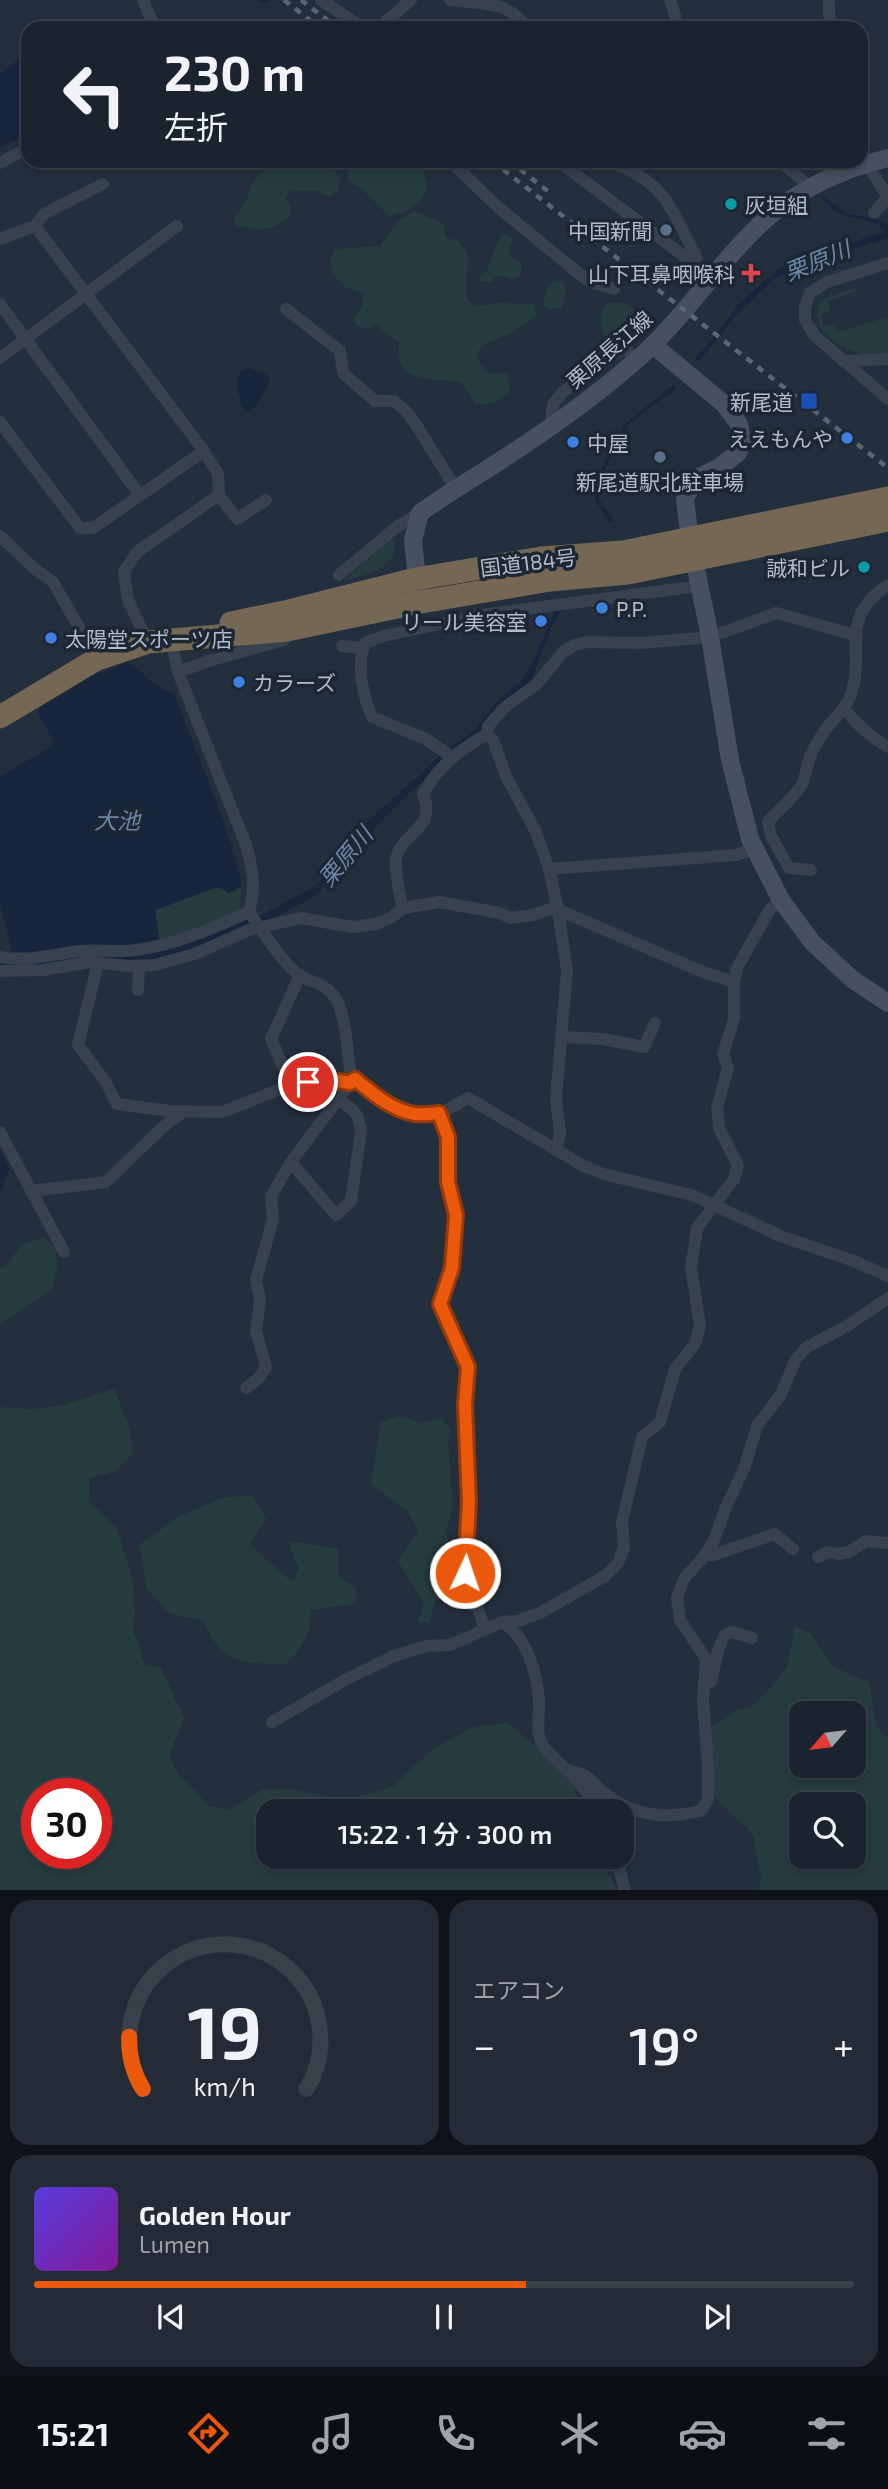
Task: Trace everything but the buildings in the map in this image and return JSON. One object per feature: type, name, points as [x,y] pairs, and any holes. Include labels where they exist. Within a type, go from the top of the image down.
[{"type":"highway","name":"国道184号","points":[[0,717],[97,659],[148,642],[287,631],[421,602],[550,579],[628,573],[692,550],[888,498]]},
{"type":"highway","name":"国道184号","points":[[171,639],[197,630],[289,611],[416,579],[541,558],[692,550],[888,520]]},
{"type":"street","points":[[143,0],[152,21]]},
{"type":"street","points":[[321,0],[352,21]]},
{"type":"street","points":[[386,21],[411,0]]},
{"type":"street","points":[[450,0],[478,0],[495,4],[518,16],[522,21]]},
{"type":"street","points":[[670,0],[677,21]]},
{"type":"street","points":[[829,0],[831,21]]},
{"type":"street","points":[[0,163],[21,152]]},
{"type":"street","name":"栗原長江線","points":[[868,156],[888,158]]},
{"type":"street","points":[[868,164],[888,197],[874,213]]},
{"type":"street","points":[[457,168],[499,208],[577,272],[591,282],[614,289]]},
{"type":"street","points":[[567,168],[713,278]]},
{"type":"street","points":[[624,168],[638,174],[659,190],[696,256],[697,267]]},
{"type":"street","points":[[788,168],[811,188]]},
{"type":"street","name":"栗原長江線","points":[[420,513],[551,427],[636,360],[653,345],[766,218],[811,188],[851,168]]},
{"type":"street","points":[[0,239],[35,226],[44,214],[103,184]]},
{"type":"street","points":[[35,226],[204,451],[218,474],[219,495],[237,519],[266,500]]},
{"type":"street","points":[[0,358],[177,226]]},
{"type":"street","points":[[888,263],[827,282],[810,293],[805,307],[805,320],[815,336],[888,399]]},
{"type":"street","points":[[0,304],[139,494]]},
{"type":"street","points":[[286,309],[341,351],[342,373],[370,398],[375,401],[394,401],[406,411],[456,489]]},
{"type":"street","points":[[653,345],[724,404],[739,425],[742,441],[738,453],[718,468],[695,479],[685,499],[730,760],[745,825],[781,900],[812,942],[852,979],[888,1003]]},
{"type":"street","points":[[843,361],[888,359]]},
{"type":"street","points":[[0,422],[80,528],[93,528],[204,451]]},
{"type":"street","points":[[148,642],[128,600],[124,572],[137,552],[219,495]]},
{"type":"street","points":[[339,575],[398,526],[420,513]]},
{"type":"street","points":[[420,513],[413,540],[421,602]]},
{"type":"street","points":[[0,536],[53,582],[97,659]]},
{"type":"street","points":[[745,825],[768,822],[800,787],[807,772],[809,758],[818,741],[850,696],[854,678],[855,635],[861,610],[877,592],[888,585]]},
{"type":"street","points":[[449,754],[426,738],[372,717],[366,701],[362,670],[365,643],[383,636],[482,615],[699,586]]},
{"type":"street","points":[[487,734],[488,726],[505,707],[537,684],[563,652],[586,642],[641,643],[710,637],[776,612],[855,635]]},
{"type":"street","points":[[178,672],[284,640],[287,631]]},
{"type":"street","points":[[171,639],[178,672],[254,871],[250,914],[300,975],[320,983],[333,994],[340,1007],[352,1081],[291,1162],[271,1196],[273,1219],[256,1280],[260,1300],[257,1331],[266,1367],[259,1378],[246,1388]]},
{"type":"street","points":[[342,646],[363,648]]},
{"type":"street","points":[[844,708],[854,722],[888,747]]},
{"type":"street","points":[[403,908],[396,859],[402,846],[425,820],[426,802],[423,794],[429,780],[449,754],[487,734]]},
{"type":"street","points":[[487,734],[493,740],[506,776],[536,832],[549,869],[558,910],[567,971],[556,1098],[560,1132],[556,1148]]},
{"type":"street","points":[[768,822],[771,836],[789,868],[811,870]]},
{"type":"street","points":[[549,869],[736,855],[755,848]]},
{"type":"street","points":[[272,1722],[345,1680],[394,1656],[427,1646],[450,1645],[502,1622],[518,1621],[540,1613],[605,1576],[618,1563],[624,1548],[622,1522],[642,1437],[660,1422],[675,1369],[695,1344],[700,1326],[691,1267],[697,1228],[734,1179],[738,1166],[719,1128],[718,1108],[728,1068],[723,1054],[734,1019],[734,982],[737,968],[770,909],[781,900]]},
{"type":"street","points":[[0,971],[43,970],[82,962],[139,966],[195,954],[249,930],[301,918],[352,927],[376,924],[392,917],[403,908],[439,902],[500,913],[510,918],[533,915],[554,908],[704,972],[734,982]]},
{"type":"street","points":[[0,957],[39,959],[84,951],[146,949],[184,939],[250,914]]},
{"type":"street","points":[[98,963],[78,1045],[105,1081],[117,1104],[140,1108],[222,1112],[291,1085],[325,1079],[352,1081],[377,1097],[414,1114],[439,1113],[468,1098],[582,1165],[603,1174],[692,1195],[783,1237],[851,1260],[888,1276]]},
{"type":"street","points":[[138,990],[139,966]]},
{"type":"street","points":[[291,1085],[271,1039],[300,975]]},
{"type":"street","points":[[562,1037],[603,1039],[644,1047],[655,1023]]},
{"type":"street","points":[[291,1162],[337,1216],[351,1201],[361,1131],[358,1117],[339,1100]]},
{"type":"street","points":[[31,1191],[106,1182],[163,1127],[184,1111]]},
{"type":"street","points":[[439,1113],[448,1137],[448,1182],[456,1215],[452,1268],[440,1304],[468,1367],[465,1404],[469,1502],[465,1573],[485,1629]]},
{"type":"street","points":[[0,1132],[64,1252]]},
{"type":"street","points":[[569,1771],[583,1773],[601,1791],[625,1807],[674,1817],[701,1811],[708,1800],[703,1700],[706,1659],[680,1620],[677,1598],[684,1579],[714,1540],[744,1469],[757,1426],[780,1396],[796,1359],[807,1348],[847,1326],[888,1298]]},
{"type":"street","points":[[705,1555],[713,1555],[775,1534],[793,1549]]},
{"type":"street","points":[[818,1557],[829,1552],[849,1552],[866,1541],[888,1544]]},
{"type":"street","points":[[502,1622],[514,1628],[533,1667],[540,1702],[537,1728],[542,1745],[569,1771],[592,1799]]},
{"type":"street","points":[[705,1709],[724,1635],[732,1632],[752,1638]]},
{"type":"street","points":[[619,1869],[625,1890]]},
{"type":"green space","points":[[269,168],[331,168],[340,177],[339,190],[329,197],[317,191],[291,191],[286,198],[291,206],[291,216],[284,221],[265,229],[236,225],[234,215],[246,202],[251,186]]},
{"type":"green space","points":[[348,168],[424,168],[426,190],[421,200],[411,208],[389,216],[362,189],[347,180]]},
{"type":"green space","points":[[415,211],[444,224],[445,238],[456,240],[468,252],[466,298],[476,306],[497,303],[535,304],[536,317],[477,352],[480,365],[491,374],[506,373],[510,389],[495,402],[475,404],[461,382],[416,376],[408,372],[402,366],[399,356],[399,342],[380,329],[379,323],[369,329],[357,326],[354,320],[361,308],[364,294],[345,287],[332,274],[331,259],[335,249],[380,246],[400,220]]},
{"type":"green space","points":[[506,233],[513,238],[509,247],[510,255],[521,265],[521,275],[512,280],[496,276],[492,283],[478,281],[487,271],[500,236]]},
{"type":"green space","points":[[557,280],[564,282],[565,296],[562,308],[550,309],[544,306],[543,301],[549,284]]},
{"type":"green space","points":[[853,288],[858,291],[828,301],[830,311],[821,315],[824,327],[835,324],[837,332],[888,317],[888,353],[863,354],[851,350],[833,341],[820,327],[817,310],[821,300]]},
{"type":"green space","points":[[606,303],[624,303],[645,317],[640,331],[623,341],[605,337],[600,320]]},
{"type":"green space","points":[[393,538],[394,549],[387,564],[371,573],[343,581]]},
{"type":"green space","points":[[218,887],[229,893],[241,887],[240,912],[160,944],[154,910]]},
{"type":"green space","points":[[44,1237],[55,1248],[57,1269],[51,1291],[0,1325],[0,1268],[5,1267],[22,1244]]},
{"type":"green space","points":[[114,1389],[130,1429],[133,1454],[115,1471],[89,1478],[89,1502],[117,1529],[132,1575],[135,1613],[132,1626],[145,1664],[161,1668],[184,1718],[169,1756],[178,1774],[209,1806],[228,1810],[261,1790],[290,1789],[330,1797],[360,1796],[392,1787],[431,1751],[470,1728],[507,1723],[567,1771],[578,1799],[256,1799],[256,1869],[606,1869],[617,1890],[0,1890],[0,1407],[32,1409],[63,1405]]},
{"type":"green space","points":[[399,1416],[423,1423],[441,1418],[451,1430],[448,1442],[453,1507],[445,1534],[454,1550],[454,1594],[436,1599],[429,1623],[418,1621],[424,1603],[398,1561],[418,1532],[408,1511],[371,1484],[381,1422]]},
{"type":"green space","points":[[253,1496],[266,1519],[250,1545],[293,1583],[298,1568],[289,1541],[338,1549],[339,1577],[357,1588],[355,1604],[310,1610],[305,1639],[287,1664],[235,1659],[218,1646],[203,1620],[170,1614],[147,1589],[139,1545],[182,1515],[224,1497]]},
{"type":"green space","points":[[795,1626],[811,1634],[833,1667],[869,1682],[876,1726],[888,1737],[888,1890],[758,1890],[761,1878],[753,1834],[715,1797],[704,1731],[734,1711],[750,1708],[787,1668]]},
{"type":"water","points":[[21,58],[21,137],[0,147],[0,73]]},
{"type":"water","points":[[823,196],[848,214],[875,218],[888,224],[888,238],[793,269],[774,280],[740,311],[735,307],[780,268],[886,231],[872,222],[838,212],[820,198]]},
{"type":"water","points":[[248,368],[265,373],[270,381],[255,407],[248,412],[243,409],[237,389],[239,373]]},
{"type":"water","points":[[673,385],[676,389],[628,425],[598,483],[599,499],[614,521],[609,522],[595,500],[594,482],[626,423]]},
{"type":"water","points":[[562,608],[552,626],[532,679],[480,733],[405,797],[360,843],[317,895],[282,914],[161,961],[0,968],[0,962],[84,954],[107,955],[259,916],[316,886],[361,828],[436,759],[475,729],[502,696],[521,682],[532,664],[555,610]]},
{"type":"water","name":"大池","points":[[130,662],[154,683],[173,692],[220,811],[241,878],[241,887],[229,893],[218,887],[155,910],[160,944],[13,954],[0,903],[0,777],[53,745],[38,713],[40,708],[91,676]]},
{"type":"water","points":[[0,1149],[9,1169],[0,1193]]},
{"type":"waterway","points":[[260,0],[267,0]]},
{"type":"waterway","name":"栗原川","points":[[698,359],[742,305]]},
{"type":"railway","points":[[284,0],[311,21]]},
{"type":"railway","points":[[301,0],[329,21]]},
{"type":"railway","points":[[501,168],[888,468]]},
{"type":"railway","points":[[518,168],[553,195]]},
{"type":"place","name":"灰垣組","points":[[731,204]]},
{"type":"place","name":"中国新聞","points":[[666,230]]},
{"type":"place","name":"山下耳鼻咽喉科","points":[[751,273]]},
{"type":"place","name":"新尾道","points":[[809,401]]},
{"type":"place","name":"ええもんや","points":[[847,438]]},
{"type":"place","name":"中屋","points":[[573,442]]},
{"type":"place","name":"新尾道駅北駐車場","points":[[660,457]]},
{"type":"place","name":"誠和ビル","points":[[864,567]]},
{"type":"place","name":"P.P.","points":[[602,608]]},
{"type":"place","name":"リール美容室","points":[[541,621]]},
{"type":"place","name":"太陽堂スポーツ店","points":[[51,638]]},
{"type":"place","name":"カラーズ","points":[[239,682]]},
{"type":"route","points":[[308,1082],[325,1079],[350,1083],[355,1079],[377,1097],[414,1114],[439,1113],[448,1137],[448,1182],[456,1215],[452,1268],[440,1304],[468,1367],[465,1404],[469,1502],[465,1573]]}]
